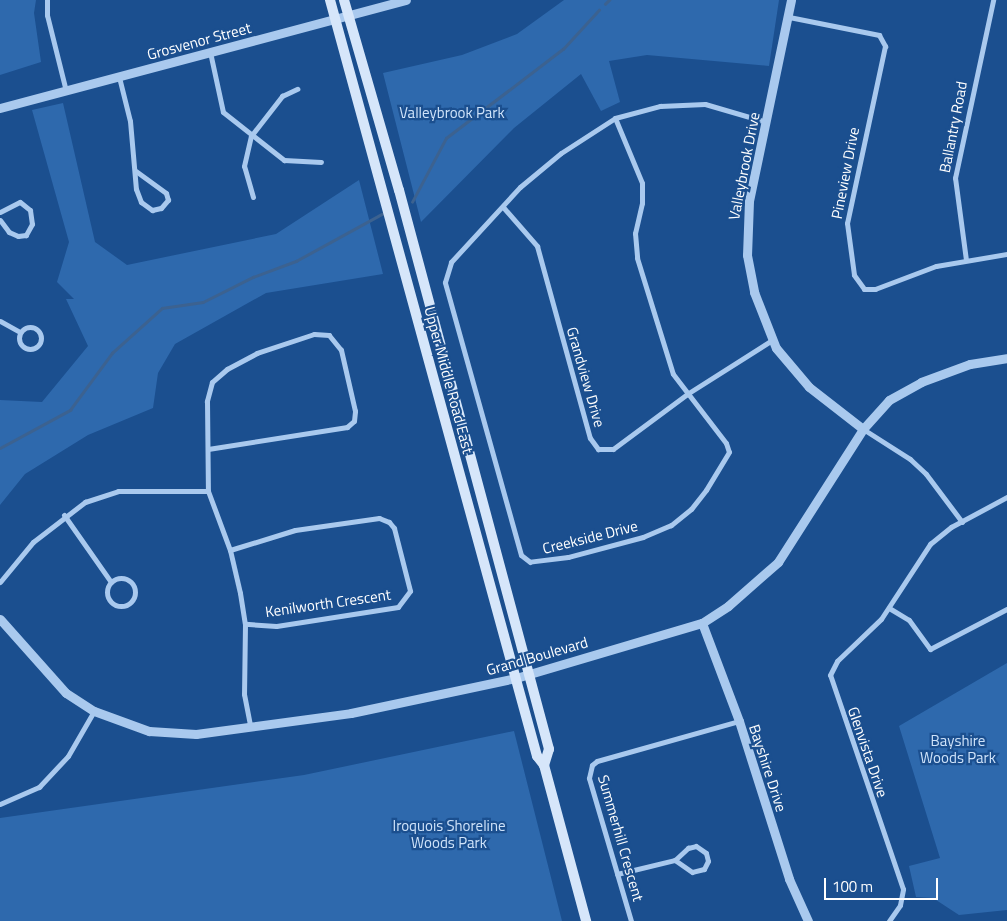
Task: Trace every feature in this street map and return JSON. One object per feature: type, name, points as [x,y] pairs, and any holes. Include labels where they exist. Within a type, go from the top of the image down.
[{"type":"main road","name":"Upper Middle Road East","points":[[330,0],[536,756],[544,765],[586,921]]},
{"type":"main road","name":"Upper Middle Road East","points":[[344,0],[399,190],[549,749],[544,765]]},
{"type":"street","points":[[47,0],[48,15],[66,91]]},
{"type":"street","name":"Grosvenor Street","points":[[0,108],[406,0]]},
{"type":"street","name":"Valleybrook Drive","points":[[791,0],[746,228],[747,255],[754,292],[772,340],[788,364],[809,387],[863,429],[910,459],[926,474],[962,522]]},
{"type":"street","name":"Ballantry Road","points":[[966,260],[955,178],[993,0]]},
{"type":"street","name":"Pineview Drive","points":[[789,17],[879,35],[885,46],[847,223],[854,275],[864,289],[876,289],[936,266],[1007,254]]},
{"type":"street","points":[[210,52],[223,112],[251,136],[284,160],[320,162]]},
{"type":"street","points":[[119,77],[130,121],[132,160],[136,171],[136,189],[141,202],[152,210],[161,208],[168,200],[166,193],[136,171]]},
{"type":"street","points":[[253,197],[244,166],[251,136],[282,96],[296,89]]},
{"type":"street","name":"Creekside Drive","points":[[615,118],[642,183],[642,203],[636,233],[638,258],[673,374],[726,443],[729,452],[691,509],[672,525],[643,537],[568,557],[538,563],[530,562],[521,554],[445,282],[451,262],[520,187],[561,153],[615,118],[660,106],[705,104],[766,123]]},
{"type":"street","points":[[0,212],[20,202],[30,210],[32,224],[26,235],[18,236],[9,232],[0,220]]},
{"type":"street","name":"Grandview Drive","points":[[503,207],[537,246],[590,438],[598,449],[613,449],[687,394],[772,340]]},
{"type":"street","points":[[0,321],[20,332]]},
{"type":"street","points":[[29,327],[36,328],[42,337],[40,344],[33,349],[26,349],[19,340],[20,332],[29,327]]},
{"type":"street","points":[[208,449],[347,427],[354,421],[355,411],[341,350],[329,335],[314,334],[257,353],[227,368],[212,382],[207,401],[208,491],[230,550],[245,624],[244,694],[250,726]]},
{"type":"street","name":"Grand Boulevard","points":[[0,620],[66,693],[94,711],[149,731],[196,734],[351,713],[516,678],[702,623],[749,591],[778,562],[863,429],[889,400],[921,382],[970,364],[1007,358]]},
{"type":"street","points":[[0,582],[34,542],[64,515],[85,502],[118,491],[208,491]]},
{"type":"street","name":"Glenvista Drive","points":[[889,921],[900,905],[903,889],[830,675],[837,661],[881,619],[924,551],[938,536],[1007,497]]},
{"type":"street","points":[[64,515],[112,582]]},
{"type":"street","name":"Kenilworth Crescent","points":[[230,550],[295,530],[379,518],[389,522],[394,528],[410,590],[398,607],[276,626],[245,624]]},
{"type":"street","points":[[120,578],[132,583],[135,591],[130,603],[121,606],[112,603],[107,590],[112,582],[120,578]]},
{"type":"street","points":[[889,608],[909,620],[930,649],[1007,609]]},
{"type":"street","name":"Bayshire Drive","points":[[702,623],[739,721],[789,880],[808,921]]},
{"type":"street","points":[[0,804],[38,787],[68,756],[94,711]]},
{"type":"street","name":"Summerhill Crescent","points":[[631,921],[589,778],[592,765],[597,761],[739,721]]},
{"type":"street","points":[[617,874],[675,860],[688,848],[696,846],[704,849],[708,857],[707,865],[696,872],[688,870],[675,860]]},
{"type":"green space","points":[[0,0],[36,0],[34,13],[41,62],[0,75]]},
{"type":"green space","name":"Valleybrook Park","points":[[564,0],[779,0],[769,66],[647,55],[609,61],[620,102],[601,111],[581,74],[514,128],[421,222],[383,73],[462,55],[517,34]]},
{"type":"green space","points":[[63,103],[95,242],[127,265],[276,234],[359,180],[383,274],[266,293],[175,344],[158,373],[153,408],[88,435],[25,474],[0,505],[0,400],[42,402],[88,346],[66,299],[74,299],[57,282],[69,242],[32,110]]},
{"type":"green space","name":"Bayshire Woods Park","points":[[1007,663],[1007,910],[959,915],[933,898],[916,897],[909,866],[940,858],[899,726]]},
{"type":"green space","name":"Iroquois Shoreline Woods Park","points":[[514,731],[562,921],[0,921],[0,818],[304,775]]},
{"type":"waterway","points":[[605,4],[609,0]]},
{"type":"waterway","points":[[412,202],[446,138],[563,49],[599,10]]},
{"type":"waterway","points":[[0,448],[70,410],[112,353],[162,308],[203,302],[253,277],[296,261],[382,214]]}]
